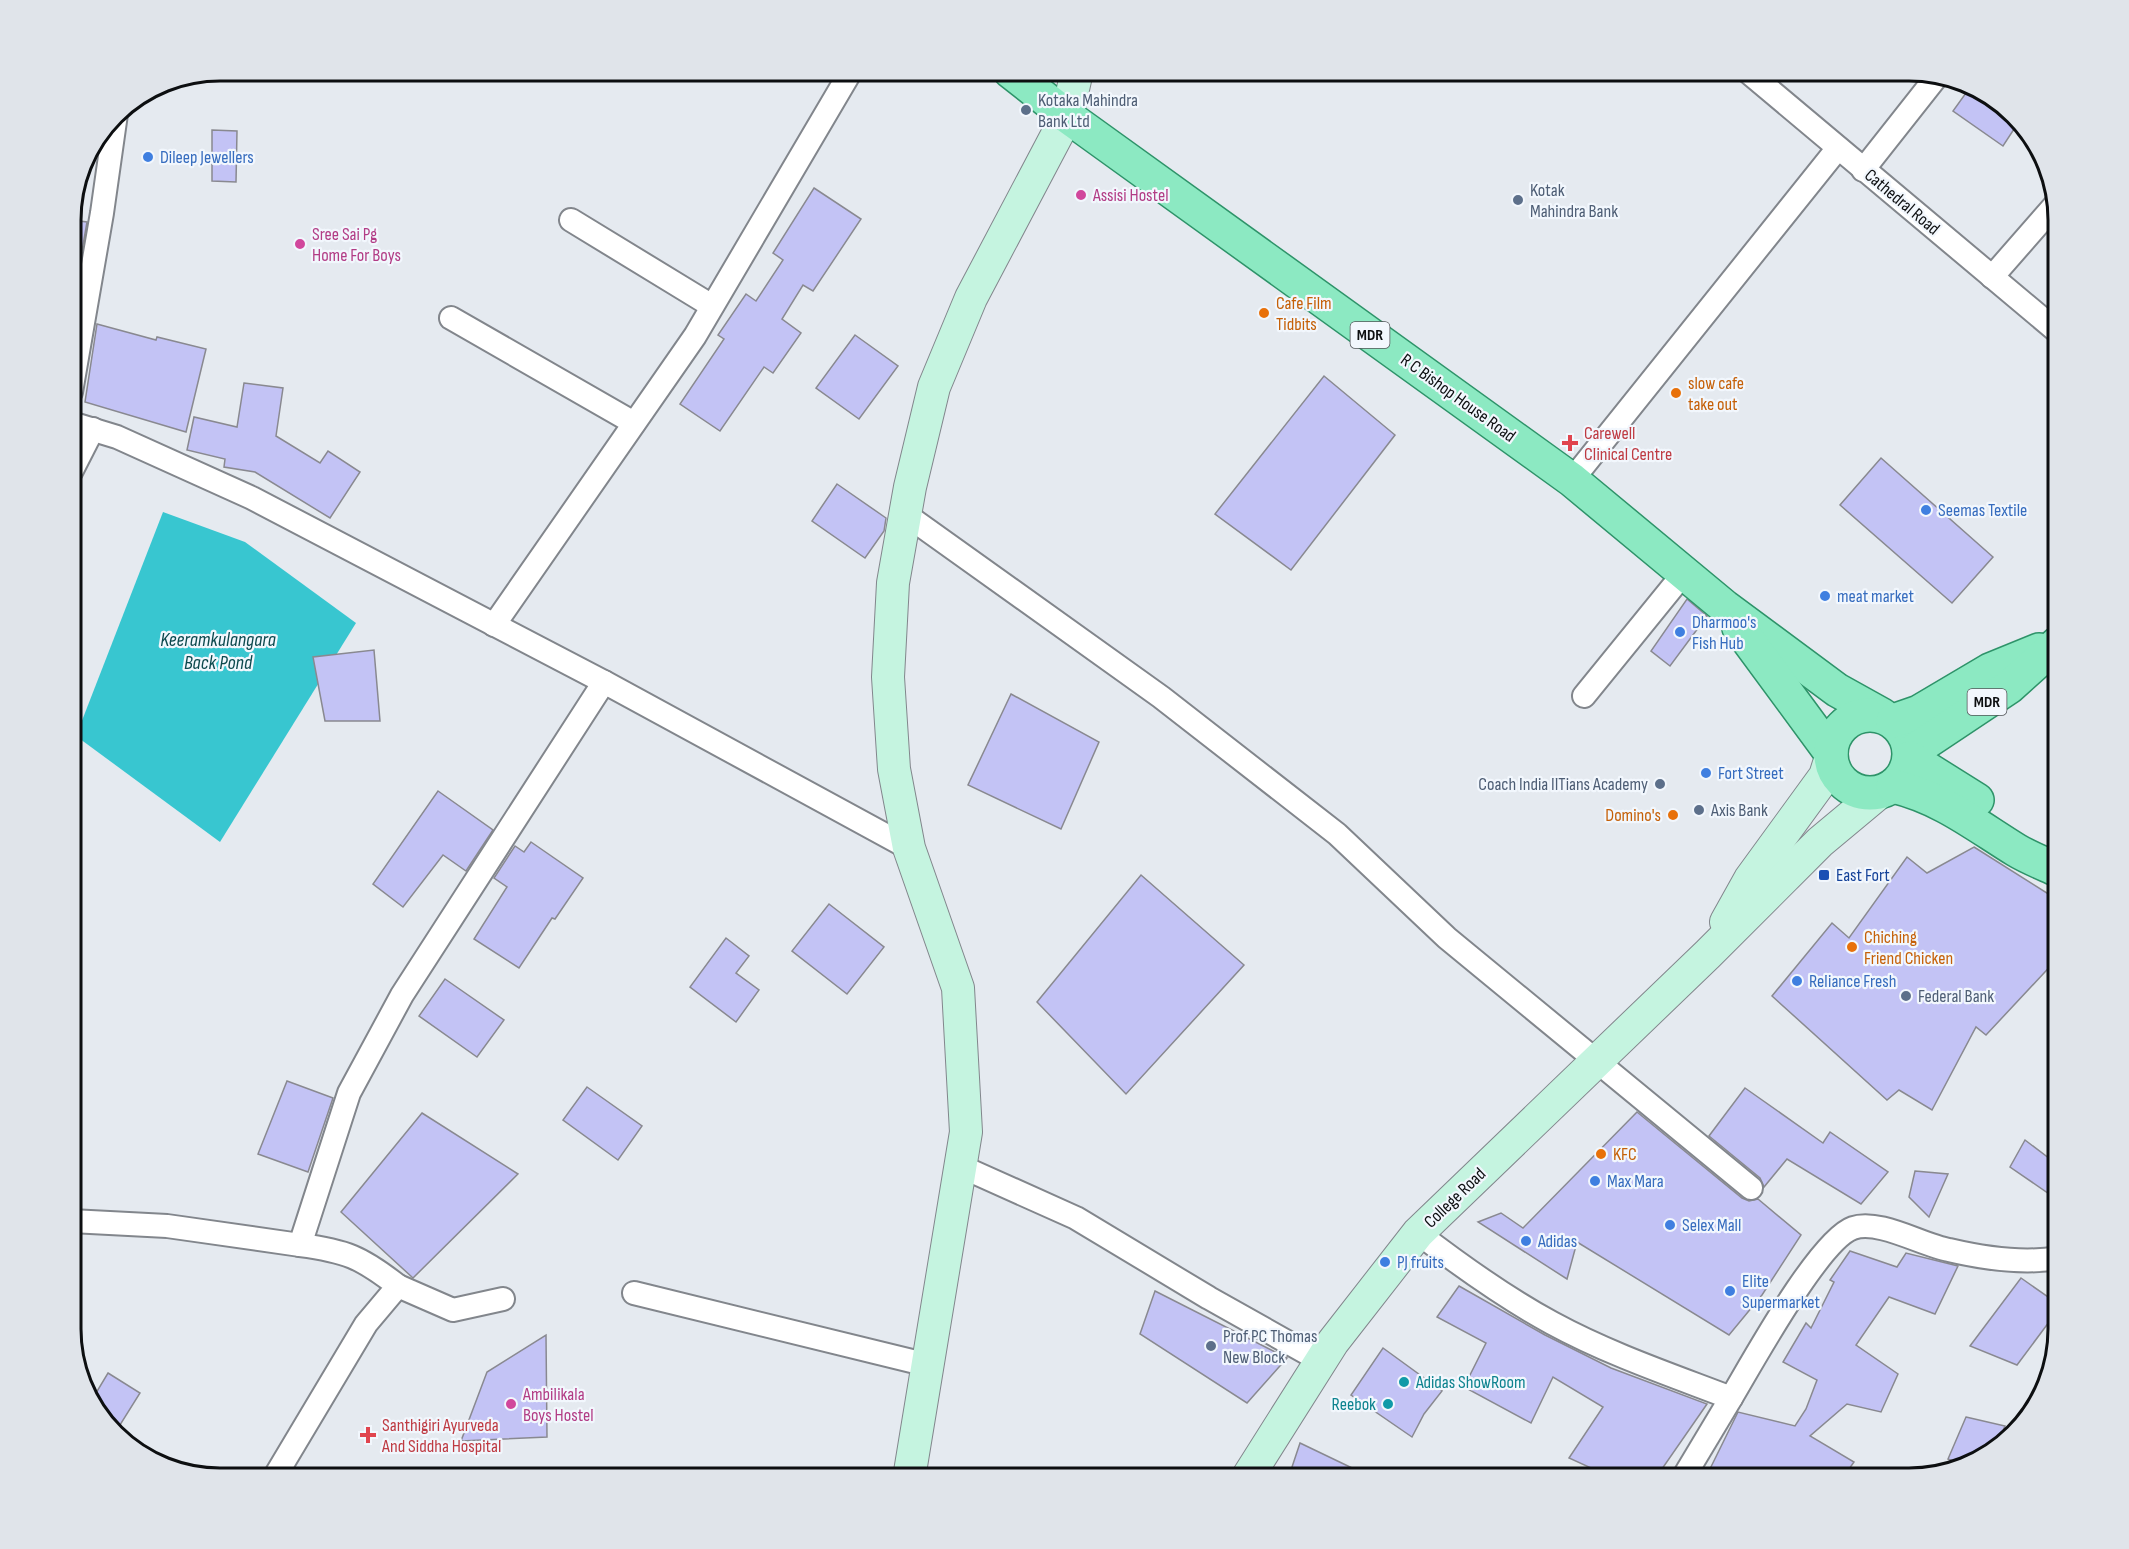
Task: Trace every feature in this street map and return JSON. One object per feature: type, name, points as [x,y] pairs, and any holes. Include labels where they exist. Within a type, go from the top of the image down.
[{"type":"main road","name":"R C Bishop House Road","points":[[1024,81],[1067,116],[1572,480],[1725,607]]},
{"type":"main road","points":[[1725,607],[1837,690],[1888,718],[1908,740],[1910,755],[1901,778],[1887,789]]},
{"type":"main road","points":[[1725,607],[1775,680],[1817,731],[1831,755],[1834,770],[1842,782],[1853,790],[1867,793],[1887,789],[1918,792],[1943,803],[2019,852],[2048,865]]},
{"type":"main road","name":"MDR","points":[[1888,718],[1919,712],[1990,670],[2048,647]]},
{"type":"main road","name":"MDR","points":[[1910,755],[2009,687],[2048,652]]},
{"type":"main road","points":[[1831,755],[1833,741],[1847,721],[1870,714],[1888,718]]},
{"type":"main road","points":[[1910,755],[2031,833],[2048,847]]},
{"type":"street","points":[[494,625],[712,306],[845,81]]},
{"type":"street","points":[[911,1468],[966,1132],[958,988],[909,848],[894,769],[888,677],[893,583],[905,514],[934,387],[971,298],[1067,116],[1075,81]]},
{"type":"street","name":"Cathedral Road","points":[[1760,81],[2048,324]]},
{"type":"street","points":[[1863,170],[1932,83]]},
{"type":"street","points":[[81,334],[114,131]]},
{"type":"street","points":[[1572,480],[1838,148]]},
{"type":"street","points":[[1992,277],[2048,213]]},
{"type":"street","points":[[571,220],[712,306]]},
{"type":"street","points":[[451,318],[634,423]]},
{"type":"street","points":[[81,426],[117,437],[252,498],[604,682],[909,848]]},
{"type":"street","points":[[81,452],[93,429]]},
{"type":"street","points":[[905,514],[1161,698],[1337,834],[1447,938],[1751,1188]]},
{"type":"street","points":[[1584,696],[1684,573]]},
{"type":"street","points":[[300,1245],[349,1093],[386,1024],[402,995],[604,682]]},
{"type":"street","points":[[1708,954],[1749,879],[1825,776],[1831,755]]},
{"type":"street","name":"College Road","points":[[1254,1468],[1321,1361],[1418,1233],[1598,1061],[1820,842],[1887,789]]},
{"type":"street","points":[[960,1166],[1076,1218],[1209,1298],[1321,1361]]},
{"type":"street","points":[[81,1222],[167,1226],[340,1251],[368,1262],[398,1286],[453,1310],[503,1299]]},
{"type":"street","points":[[1690,1468],[1798,1288],[1834,1240],[1851,1228],[1869,1225],[1948,1250],[1987,1257],[2048,1259]]},
{"type":"street","points":[[1418,1233],[1475,1277],[1553,1324],[1616,1353],[1731,1398]]},
{"type":"street","points":[[281,1468],[366,1324],[398,1286]]},
{"type":"street","points":[[634,1293],[928,1365]]},
{"type":"water","name":"Keeramkulangara Back Pond","points":[[163,512],[245,542],[356,623],[220,842],[81,740],[81,723]]},
{"type":"building","points":[[1965,94],[1994,110],[2014,129],[2003,146],[1953,111]]},
{"type":"building","points":[[212,130],[237,131],[236,182],[212,181]]},
{"type":"building","points":[[814,188],[861,219],[813,291],[803,285],[782,319],[801,333],[773,373],[764,367],[720,431],[680,404],[724,339],[718,335],[746,294],[756,301],[783,260],[773,253]]},
{"type":"building","points":[[81,221],[87,222],[81,251]]},
{"type":"building","points":[[97,324],[156,340],[157,337],[206,349],[186,432],[85,402]]},
{"type":"building","points":[[855,335],[898,366],[859,419],[816,388]]},
{"type":"building","points":[[1324,376],[1395,435],[1291,570],[1215,514]]},
{"type":"building","points":[[244,383],[283,388],[276,436],[320,463],[328,451],[360,472],[330,518],[255,472],[224,467],[225,459],[187,450],[194,417],[237,427]]},
{"type":"building","points":[[1881,458],[1993,557],[1952,603],[1840,505]]},
{"type":"building","points":[[837,484],[886,518],[884,531],[865,558],[812,521]]},
{"type":"building","name":"Dharmoo's Fish Hub","points":[[1687,599],[1707,616],[1670,666],[1651,651]]},
{"type":"building","points":[[374,650],[380,721],[325,721],[313,657]]},
{"type":"building","points":[[1011,694],[1099,742],[1061,829],[968,785]]},
{"type":"building","points":[[438,791],[493,830],[466,871],[443,855],[403,907],[373,884]]},
{"type":"building","points":[[531,842],[583,878],[555,919],[552,918],[519,968],[474,939],[507,887],[494,878],[515,846],[524,852]]},
{"type":"building","points":[[1974,847],[2048,894],[2048,969],[1986,1035],[1976,1027],[1932,1110],[1899,1090],[1887,1100],[1772,996],[1832,923],[1849,938],[1907,857],[1927,873]]},
{"type":"building","points":[[1141,875],[1244,965],[1126,1094],[1037,1002]]},
{"type":"building","points":[[829,904],[884,947],[847,994],[792,951]]},
{"type":"building","points":[[726,938],[749,956],[736,973],[759,990],[736,1022],[690,987]]},
{"type":"building","points":[[445,979],[504,1020],[477,1057],[419,1016]]},
{"type":"building","points":[[287,1081],[333,1098],[308,1172],[258,1154]]},
{"type":"building","points":[[587,1087],[642,1126],[618,1160],[563,1120]]},
{"type":"building","points":[[1745,1088],[1823,1143],[1830,1132],[1888,1172],[1861,1204],[1787,1159],[1764,1187],[1760,1178],[1709,1136]]},
{"type":"building","name":"Selex Mall","points":[[1637,1112],[1742,1198],[1749,1201],[1758,1199],[1801,1235],[1762,1295],[1729,1335],[1577,1242],[1567,1279],[1478,1222],[1501,1213],[1523,1228]]},
{"type":"building","points":[[422,1113],[518,1174],[413,1278],[341,1212]]},
{"type":"building","points":[[2025,1140],[2048,1157],[2048,1193],[2010,1167]]},
{"type":"building","points":[[1915,1171],[1948,1174],[1929,1217],[1909,1197]]},
{"type":"building","points":[[1850,1251],[1897,1267],[1906,1253],[1958,1266],[1935,1314],[1889,1297],[1856,1345],[1898,1374],[1881,1412],[1847,1404],[1810,1436],[1854,1462],[1850,1468],[1710,1468],[1738,1412],[1795,1426],[1806,1409],[1817,1380],[1783,1362],[1806,1323],[1811,1328],[1834,1282],[1830,1280]]},
{"type":"building","points":[[2021,1278],[2048,1297],[2048,1323],[2017,1365],[1970,1346]]},
{"type":"building","points":[[1459,1286],[1545,1335],[1611,1368],[1707,1404],[1663,1468],[1591,1468],[1569,1458],[1603,1407],[1553,1377],[1531,1423],[1464,1387],[1486,1343],[1437,1317]]},
{"type":"building","name":"Prof PC Thomas New Block","points":[[1155,1291],[1287,1358],[1247,1403],[1140,1334]]},
{"type":"building","name":"Ambilikala Boys Hostel","points":[[546,1335],[547,1437],[461,1441],[487,1372]]},
{"type":"building","points":[[1383,1348],[1442,1391],[1424,1414],[1412,1437],[1351,1395]]},
{"type":"building","points":[[108,1373],[140,1393],[120,1425],[104,1406],[97,1392]]},
{"type":"building","points":[[1966,1417],[2005,1426],[1994,1439],[1971,1454],[1952,1460],[1948,1459]]},
{"type":"building","points":[[1300,1443],[1352,1468],[1292,1468]]},
{"type":"place","name":"Kotaka Mahindra Bank Ltd","points":[[1026,110]]},
{"type":"place","name":"Dileep Jewellers","points":[[148,157]]},
{"type":"place","name":"Assisi Hostel","points":[[1081,195]]},
{"type":"place","name":"Kotak Mahindra Bank","points":[[1518,200]]},
{"type":"place","name":"Sree Sai Pg Home For Boys","points":[[300,244]]},
{"type":"place","name":"Cafe Film Tidbits","points":[[1264,313]]},
{"type":"place","name":"slow cafe take out","points":[[1676,393]]},
{"type":"place","name":"Carewell Clinical Centre","points":[[1570,443]]},
{"type":"place","name":"Seemas Textile","points":[[1926,510]]},
{"type":"place","name":"meat market","points":[[1825,596]]},
{"type":"place","name":"Dharmoo's Fish Hub","points":[[1680,632]]},
{"type":"place","name":"Fort Street","points":[[1706,773]]},
{"type":"place","name":"Coach India IITians Academy","points":[[1660,784]]},
{"type":"place","name":"Axis Bank","points":[[1699,810]]},
{"type":"place","name":"Domino's","points":[[1673,815]]},
{"type":"place","name":"East Fort","points":[[1824,875]]},
{"type":"place","name":"Chiching Friend Chicken","points":[[1852,947]]},
{"type":"place","name":"Reliance Fresh","points":[[1797,981]]},
{"type":"place","name":"Federal Bank","points":[[1906,996]]},
{"type":"place","name":"KFC","points":[[1601,1154]]},
{"type":"place","name":"Max Mara","points":[[1595,1181]]},
{"type":"place","name":"Selex Mall","points":[[1670,1225]]},
{"type":"place","name":"Adidas","points":[[1526,1241]]},
{"type":"place","name":"PJ fruits","points":[[1385,1262]]},
{"type":"place","name":"Elite Supermarket","points":[[1730,1291]]},
{"type":"place","name":"Prof PC Thomas New Block","points":[[1211,1346]]},
{"type":"place","name":"Adidas ShowRoom","points":[[1404,1382]]},
{"type":"place","name":"Ambilikala Boys Hostel","points":[[511,1404]]},
{"type":"place","name":"Reebok","points":[[1388,1404]]},
{"type":"place","name":"Santhigiri Ayurveda And Siddha Hospital","points":[[368,1435]]}]
